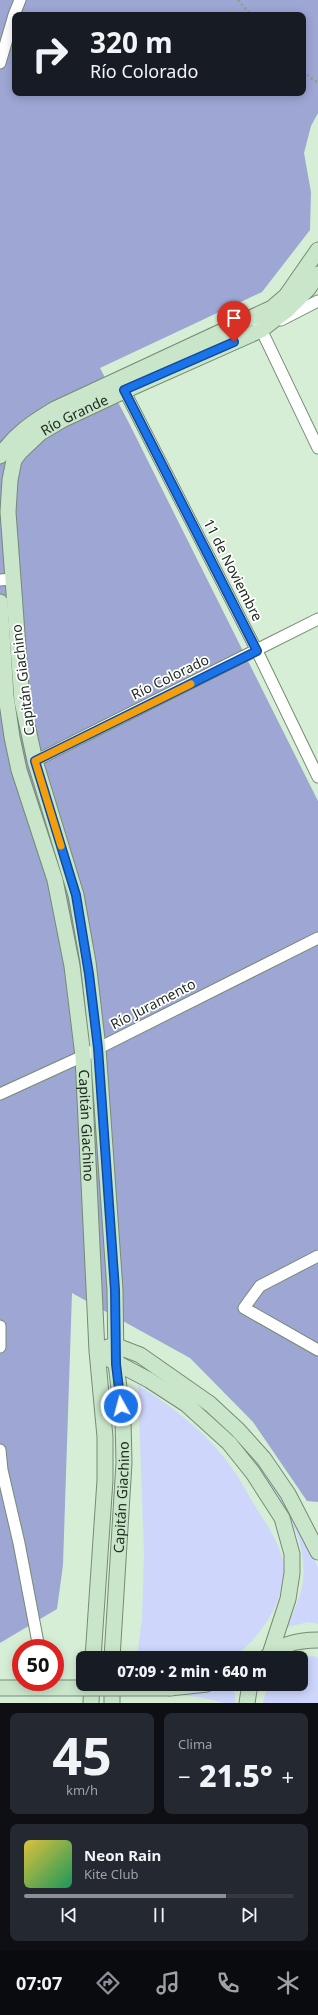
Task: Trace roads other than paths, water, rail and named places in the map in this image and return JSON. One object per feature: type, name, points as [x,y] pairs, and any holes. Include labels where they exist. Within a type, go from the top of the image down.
[{"type":"main road","points":[[258,324],[272,308],[286,296],[318,250]]},
{"type":"main road","points":[[258,324],[288,309],[308,289],[318,274]]},
{"type":"main road","name":"Río Grande","points":[[7,458],[20,452],[40,433],[121,385],[258,324]]},
{"type":"main road","name":"Capitán Giachino","points":[[7,458],[10,480],[6,580],[22,701],[35,761],[76,895],[88,962],[98,1048],[115,1290],[114,1345],[123,1420],[124,1463],[112,1651]]},
{"type":"main road","name":"Capitán Giachino","points":[[0,602],[6,696],[12,737],[19,770],[56,888],[72,966],[83,1056],[97,1350],[105,1437],[105,1480],[93,1651]]},
{"type":"main road","points":[[97,1350],[114,1345],[140,1355],[174,1377],[210,1404],[238,1430],[264,1459],[288,1494],[318,1552]]},
{"type":"main road","points":[[97,1350],[116,1364],[149,1380],[186,1404],[229,1443],[254,1473],[282,1518],[292,1554],[292,1573],[288,1599],[270,1651]]},
{"type":"main road","points":[[276,1651],[286,1645],[303,1640],[318,1640]]},
{"type":"main road","points":[[0,1688],[76,1688]]},
{"type":"main road","points":[[92,1691],[92,1703]]},
{"type":"main road","points":[[112,1691],[112,1703]]},
{"type":"main road","points":[[247,1703],[249,1691]]},
{"type":"street","points":[[14,12],[16,0]]},
{"type":"street","points":[[15,12],[20,0]]},
{"type":"street","points":[[0,63],[12,22]]},
{"type":"street","name":"Río Grande","points":[[258,324],[318,301]]},
{"type":"street","points":[[258,324],[318,448]]},
{"type":"street","name":"11 de Noviembre","points":[[121,385],[257,651],[318,777]]},
{"type":"street","name":"Río Colorado","points":[[35,761],[257,651],[318,619]]},
{"type":"street","name":"Río Juramento","points":[[0,1094],[83,1056],[318,938]]},
{"type":"street","points":[[318,1256],[260,1286],[244,1308],[318,1350]]},
{"type":"street","points":[[0,1326],[0,1348]]},
{"type":"street","points":[[0,1450],[2,1470],[19,1543],[37,1639]]}]
